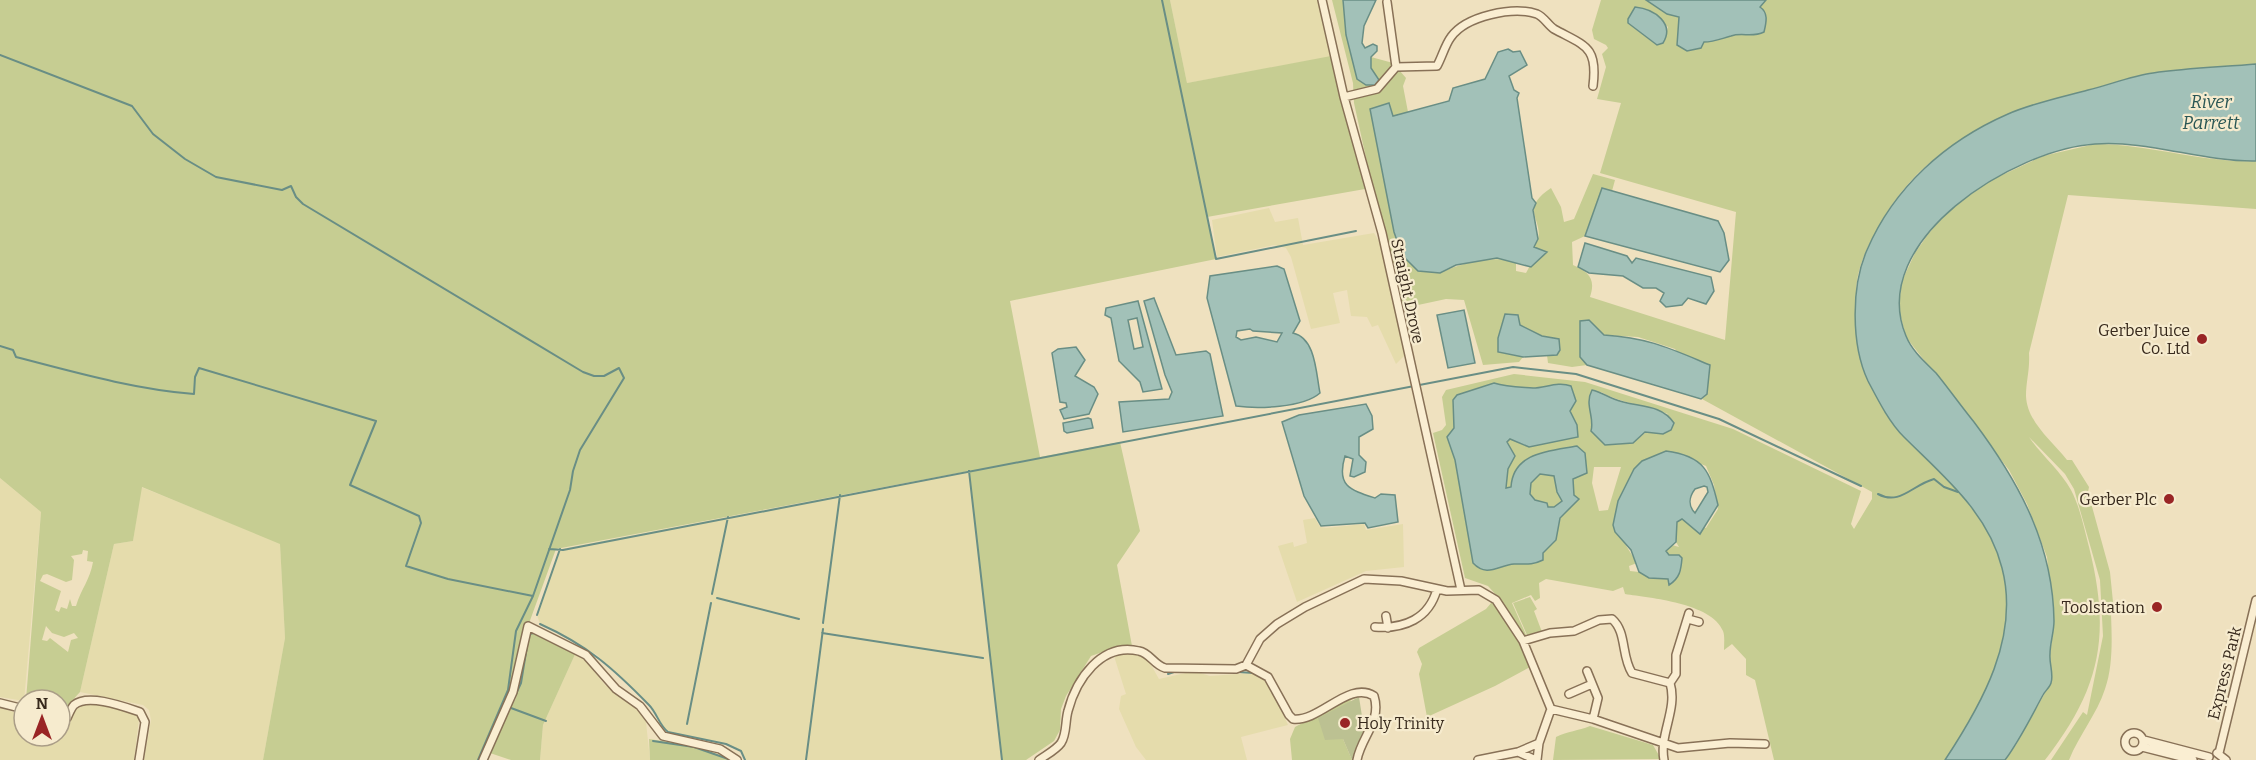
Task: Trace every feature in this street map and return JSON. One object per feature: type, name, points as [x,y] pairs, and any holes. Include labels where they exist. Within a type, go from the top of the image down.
[{"type":"street","name":"Straight Drove","points":[[1322,0],[1344,97],[1382,233],[1461,590]]},
{"type":"street","points":[[1387,2],[1396,67]]},
{"type":"street","points":[[1344,97],[1377,89],[1396,67],[1437,66],[1450,38],[1458,30],[1496,12],[1529,12],[1540,15],[1551,27],[1587,45],[1596,64],[1593,86]]},
{"type":"street","points":[[1039,760],[1061,742],[1068,711],[1077,690],[1093,664],[1106,656],[1128,650],[1141,651],[1165,668],[1196,666],[1232,669],[1246,664],[1260,639],[1277,624],[1305,607],[1358,582],[1380,578],[1437,589],[1479,590],[1492,596],[1523,640],[1551,709],[1539,743],[1537,760],[1518,752]]},
{"type":"street","points":[[1375,627],[1388,628],[1405,625],[1424,614],[1433,602],[1437,589]]},
{"type":"street","name":"Express Park","points":[[2218,753],[2256,600]]},
{"type":"street","points":[[1386,616],[1388,628]]},
{"type":"street","points":[[1664,760],[1662,744],[1672,702],[1670,683],[1676,674],[1676,655],[1689,616],[1699,622]]},
{"type":"street","points":[[1523,640],[1550,633],[1574,631],[1599,620],[1612,619],[1618,626],[1625,658],[1632,673],[1670,683]]},
{"type":"street","points":[[483,760],[513,692],[528,626],[586,655],[616,689],[640,706],[663,736],[725,751],[737,760]]},
{"type":"street","points":[[1246,664],[1268,676],[1289,715],[1293,718],[1311,716],[1358,693],[1367,692],[1374,696],[1373,725],[1361,747],[1358,760]]},
{"type":"street","points":[[1587,671],[1598,698],[1593,719]]},
{"type":"street","points":[[1569,694],[1593,684]]},
{"type":"street","points":[[72,709],[74,705],[84,700],[110,703],[140,712],[145,722],[139,760]]},
{"type":"street","points":[[1551,709],[1593,719],[1662,744],[1687,748],[1730,742],[1765,744]]},
{"type":"street","points":[[1478,760],[1518,752],[1539,743]]},
{"type":"street","points":[[2193,760],[2143,744],[2209,759],[2218,753],[2226,760]]},
{"type":"shaded area","points":[[1170,0],[1322,0],[1335,56],[1187,83]]},
{"type":"shaded area","points":[[1269,208],[1275,222],[1298,218],[1303,245],[1374,233],[1380,243],[1405,355],[1396,364],[1378,325],[1372,327],[1367,317],[1351,316],[1347,290],[1333,293],[1340,323],[1311,329],[1291,257],[1286,248],[1274,245],[1217,257],[1212,220]]},
{"type":"shaded area","points":[[969,471],[1002,760],[745,760],[741,751],[726,744],[668,732],[662,727],[655,711],[597,655],[540,624],[537,615],[560,549]]},
{"type":"shaded area","points":[[0,478],[41,512],[25,688],[12,688],[12,699],[0,697]]},
{"type":"shaded area","points":[[141,487],[280,543],[285,638],[263,760],[144,760],[151,720],[149,710],[143,705],[80,692],[114,544],[133,541]]},
{"type":"shaded area","points":[[1315,518],[1320,527],[1326,528],[1364,524],[1366,530],[1403,524],[1404,567],[1366,571],[1297,602],[1278,546],[1293,542],[1294,547],[1307,543],[1303,520]]},
{"type":"shaded area","points":[[577,650],[605,685],[635,706],[646,722],[650,760],[540,760],[543,725]]},
{"type":"shaded area","points":[[1133,652],[1146,656],[1159,679],[1194,671],[1210,676],[1251,673],[1261,677],[1270,684],[1288,725],[1241,737],[1247,760],[1146,760],[1136,747],[1119,709],[1121,696],[1126,694],[1114,656]]},
{"type":"shaded area","points":[[85,704],[107,705],[137,714],[139,719],[134,760],[0,760],[0,708],[12,712],[12,748],[72,748],[72,715],[75,710]]},
{"type":"green space","points":[[0,0],[1170,0],[1187,83],[1331,56],[1365,189],[1207,217],[1216,259],[1010,301],[1040,457],[1120,442],[1140,531],[1117,565],[1132,646],[1120,646],[1091,656],[1066,696],[1061,709],[1060,730],[1054,741],[1026,760],[1002,760],[969,471],[556,549],[528,626],[513,692],[483,760],[263,760],[285,638],[280,544],[142,487],[133,541],[114,544],[80,692],[72,701],[72,688],[27,688],[41,512],[0,478]],"holes":[[[83,550],[88,551],[87,561],[93,562],[76,606],[72,606],[70,599],[67,609],[61,607],[59,612],[55,610],[61,591],[40,581],[43,575],[47,574],[66,582],[72,580],[74,560],[71,556],[82,554]],[[46,626],[52,633],[64,637],[74,633],[78,638],[71,640],[68,652],[50,638],[47,641],[42,640]]]},
{"type":"green space","points":[[1332,0],[1343,0],[1346,35],[1366,85],[1375,85],[1379,80],[1371,68],[1371,57],[1393,63],[1406,78],[1403,86],[1408,112],[1393,116],[1389,104],[1370,110],[1440,273],[1468,263],[1497,259],[1516,261],[1516,271],[1526,273],[1538,251],[1534,247],[1539,232],[1534,214],[1536,202],[1551,188],[1561,207],[1564,222],[1574,219],[1593,174],[1615,180],[1612,191],[1602,188],[1585,236],[1572,242],[1573,265],[1590,277],[1592,291],[1590,297],[1725,340],[1736,212],[1600,173],[1621,103],[1597,99],[1606,67],[1602,54],[1608,48],[1594,39],[1592,30],[1601,0],[2256,0],[2256,64],[2145,74],[2056,99],[1996,122],[1942,153],[1918,173],[1897,197],[1863,258],[1856,285],[1856,300],[1875,386],[1883,409],[1892,423],[1951,482],[1972,508],[1990,537],[2002,568],[2006,594],[2006,619],[2002,644],[1984,693],[1945,760],[1774,760],[1755,680],[1746,675],[1746,659],[1732,644],[1724,650],[1724,633],[1717,622],[1707,614],[1664,600],[1625,594],[1623,587],[1613,591],[1546,579],[1539,583],[1540,598],[1535,601],[1531,595],[1512,603],[1527,637],[1530,667],[1495,686],[1427,717],[1419,674],[1422,664],[1417,652],[1419,648],[1486,609],[1497,596],[1488,586],[1465,578],[1433,433],[1442,430],[1446,425],[1442,397],[1446,390],[1514,374],[1585,382],[1733,429],[1861,491],[1851,524],[1854,529],[1872,499],[1872,492],[1702,399],[1707,394],[1675,349],[1638,337],[1603,335],[1589,320],[1580,357],[1587,365],[1572,367],[1548,363],[1547,355],[1557,355],[1559,339],[1542,336],[1520,325],[1518,315],[1498,352],[1523,357],[1519,362],[1483,365],[1464,300],[1446,299],[1404,308],[1397,299],[1354,103],[1353,83]],"holes":[[[1651,11],[1668,27],[1663,43],[1657,45],[1628,23]],[[1601,392],[1668,414],[1633,443],[1610,445],[1591,431]],[[1693,461],[1706,466],[1714,485],[1718,509],[1706,528],[1681,519],[1677,522],[1676,542],[1679,547],[1672,545],[1666,551],[1669,555],[1675,556],[1669,584],[1668,579],[1649,578],[1639,572],[1630,571],[1629,566],[1637,563],[1613,525],[1622,492],[1634,469]],[[1594,467],[1621,467],[1608,510],[1599,511],[1592,483]]]},
{"type":"green space","points":[[2095,144],[2135,147],[2216,159],[2256,161],[2256,209],[2068,195],[2029,353],[2026,396],[2027,405],[2035,423],[2067,460],[2072,460],[2089,487],[2088,492],[2110,572],[2114,612],[2111,615],[2111,662],[2102,698],[2069,760],[2051,760],[2083,712],[2087,715],[2103,636],[2100,580],[2074,489],[2065,474],[2029,437],[2067,483],[2077,503],[2096,578],[2100,634],[2096,660],[2079,709],[2045,760],[2005,760],[2016,745],[2051,682],[2050,655],[2054,624],[2047,557],[2027,504],[2009,470],[1906,337],[1899,310],[1901,283],[1915,253],[1929,233],[1946,214],[1985,183],[2043,156]]},
{"type":"green space","points":[[1530,597],[1537,609],[1534,611],[1542,632],[1527,635],[1513,603]]},
{"type":"green space","points":[[534,633],[577,650],[543,725],[540,760],[511,760],[490,753],[492,743],[516,698],[529,634]]},
{"type":"green space","points":[[1358,693],[1359,697],[1351,700],[1343,739],[1352,760],[1292,760],[1290,739],[1295,727]]},
{"type":"green space","points":[[1359,697],[1364,729],[1369,730],[1361,740],[1355,760],[1352,760],[1343,739],[1325,740],[1318,718]]},
{"type":"green space","points":[[1590,726],[1653,745],[1661,759],[1553,760],[1556,737]]},
{"type":"green space","points":[[649,739],[696,746],[733,760],[650,760]]},
{"type":"water","points":[[1343,0],[1376,0],[1364,26],[1362,43],[1365,48],[1373,44],[1377,46],[1377,51],[1371,57],[1371,68],[1379,80],[1375,85],[1366,85],[1357,79],[1346,35]]},
{"type":"water","points":[[1646,0],[1766,0],[1760,7],[1766,15],[1764,32],[1755,35],[1735,35],[1704,42],[1701,48],[1687,51],[1677,45],[1679,17],[1667,14]]},
{"type":"water","points":[[1635,7],[1656,14],[1665,24],[1666,36],[1663,43],[1657,45],[1628,23]]},
{"type":"water","points":[[1508,49],[1513,52],[1520,51],[1527,65],[1509,76],[1514,90],[1519,93],[1517,98],[1532,198],[1536,203],[1533,210],[1538,239],[1534,247],[1547,252],[1531,267],[1497,258],[1456,265],[1440,273],[1418,271],[1402,255],[1394,232],[1370,109],[1389,103],[1393,116],[1449,101],[1453,88],[1485,79],[1498,52]]},
{"type":"water","name":"River Parrett","points":[[2256,64],[2256,161],[2216,158],[2135,145],[2095,144],[2062,150],[2026,163],[1989,182],[1956,206],[1927,234],[1907,266],[1899,300],[1906,336],[1915,351],[1936,373],[1974,422],[2019,491],[2040,540],[2052,593],[2054,621],[2050,661],[2052,680],[2016,744],[2005,760],[1945,760],[1972,716],[1994,669],[2002,644],[2006,619],[2006,594],[2002,568],[1986,529],[1962,496],[1893,425],[1862,367],[1855,316],[1858,281],[1867,250],[1892,206],[1924,168],[1964,138],[2008,114],[2037,103],[2145,74]]},
{"type":"water","points":[[1602,188],[1718,221],[1724,233],[1729,260],[1720,272],[1585,236]]},
{"type":"water","points":[[1585,243],[1627,256],[1632,263],[1636,258],[1711,277],[1714,291],[1706,304],[1688,298],[1682,305],[1666,307],[1660,301],[1664,293],[1656,288],[1643,288],[1623,276],[1589,273],[1578,267]]},
{"type":"water","points":[[1277,266],[1284,269],[1300,321],[1293,333],[1301,336],[1311,349],[1320,393],[1303,402],[1291,404],[1267,407],[1236,406],[1207,298],[1210,276]],"holes":[[[1250,329],[1282,333],[1277,342],[1256,337],[1241,340],[1236,337],[1237,331]]]},
{"type":"water","points":[[1154,298],[1176,355],[1206,351],[1210,354],[1223,416],[1123,432],[1119,402],[1169,399],[1172,392],[1144,301]]},
{"type":"water","points":[[1138,301],[1162,389],[1143,392],[1140,382],[1119,361],[1111,318],[1105,315],[1106,308]],"holes":[[[1137,318],[1143,347],[1134,349],[1128,320]]]},
{"type":"water","points":[[1464,310],[1475,363],[1448,368],[1437,315]]},
{"type":"water","points":[[1505,314],[1518,315],[1520,325],[1542,336],[1559,339],[1560,350],[1557,355],[1523,357],[1498,352],[1498,338]]},
{"type":"water","points":[[1589,320],[1604,335],[1647,341],[1710,365],[1707,394],[1701,399],[1587,365],[1580,357],[1580,321]]},
{"type":"water","points":[[1076,347],[1085,360],[1075,376],[1094,387],[1098,394],[1089,414],[1064,419],[1060,410],[1067,407],[1066,403],[1060,402],[1052,353],[1058,349]]},
{"type":"water","points":[[1494,383],[1533,388],[1556,384],[1571,386],[1576,401],[1570,411],[1577,425],[1578,437],[1529,447],[1510,439],[1507,442],[1515,456],[1508,469],[1506,488],[1511,487],[1513,475],[1518,467],[1535,455],[1577,446],[1585,453],[1587,473],[1573,479],[1574,495],[1579,499],[1560,518],[1556,540],[1543,553],[1543,560],[1493,570],[1483,570],[1473,563],[1455,460],[1447,437],[1454,428],[1453,400],[1457,395]],"holes":[[[1540,474],[1554,476],[1557,492],[1562,501],[1554,507],[1548,507],[1547,503],[1535,500],[1530,494],[1531,483]]]},
{"type":"water","points":[[1592,390],[1622,402],[1646,406],[1662,412],[1674,423],[1671,430],[1663,434],[1645,432],[1633,443],[1605,445],[1591,431],[1589,401]]},
{"type":"water","points":[[1366,404],[1372,416],[1373,429],[1359,437],[1359,455],[1366,462],[1365,472],[1354,477],[1350,476],[1353,459],[1345,456],[1342,474],[1347,485],[1358,492],[1375,498],[1381,494],[1395,495],[1398,522],[1368,528],[1365,523],[1321,526],[1304,496],[1282,422],[1299,415]]},
{"type":"water","points":[[1091,419],[1093,428],[1067,433],[1064,431],[1063,423]]},
{"type":"water","points":[[1666,451],[1679,453],[1697,461],[1708,474],[1718,505],[1700,534],[1682,519],[1677,522],[1676,542],[1666,551],[1669,555],[1679,555],[1682,562],[1678,577],[1669,585],[1668,579],[1649,578],[1639,572],[1631,550],[1615,532],[1613,525],[1618,501],[1634,469],[1642,461]],"holes":[[[1707,487],[1708,492],[1695,513],[1690,504],[1691,495],[1695,489]]]},
{"type":"waterway","points":[[1162,0],[1216,259],[1356,231]]},
{"type":"waterway","points":[[0,55],[132,106],[153,134],[185,159],[216,177],[282,190],[291,186],[296,197],[303,204],[583,372],[594,376],[604,376],[619,368],[624,378],[580,450],[570,490],[533,596],[448,579],[406,566],[421,523],[419,516],[350,485],[376,421],[199,368],[195,377],[194,394],[171,392],[104,379],[16,357],[13,350],[0,346]]},
{"type":"waterway","points":[[549,549],[563,550],[1513,367],[1576,374],[1719,419],[1861,486]]},
{"type":"waterway","points":[[969,471],[1002,760]]},
{"type":"waterway","points":[[1878,494],[1893,498],[1934,479],[1944,487],[1958,492]]},
{"type":"waterway","points":[[823,623],[840,495]]},
{"type":"waterway","points":[[712,594],[728,517]]},
{"type":"waterway","points":[[537,615],[560,549]]},
{"type":"waterway","points":[[478,760],[508,690],[516,631],[533,596]]},
{"type":"waterway","points":[[717,598],[799,619]]},
{"type":"waterway","points":[[687,724],[711,603]]},
{"type":"waterway","points":[[540,624],[572,640],[599,658],[649,705],[668,732],[726,744],[741,751],[745,760]]},
{"type":"waterway","points":[[806,760],[823,629]]},
{"type":"waterway","points":[[505,718],[521,683],[529,634],[534,633]]},
{"type":"waterway","points":[[822,633],[983,658]]},
{"type":"waterway","points":[[1168,674],[1177,671]]},
{"type":"waterway","points":[[1205,671],[1229,672]]},
{"type":"waterway","points":[[1238,672],[1254,673]]},
{"type":"waterway","points":[[511,708],[546,721]]},
{"type":"waterway","points":[[653,741],[694,747],[731,760]]},
{"type":"place","name":"Gerber Juice Co. Ltd","points":[[2202,339]]},
{"type":"place","name":"Gerber Plc","points":[[2169,499]]},
{"type":"place","name":"Toolstation","points":[[2157,607]]},
{"type":"place","name":"Holy Trinity","points":[[1345,723]]}]
